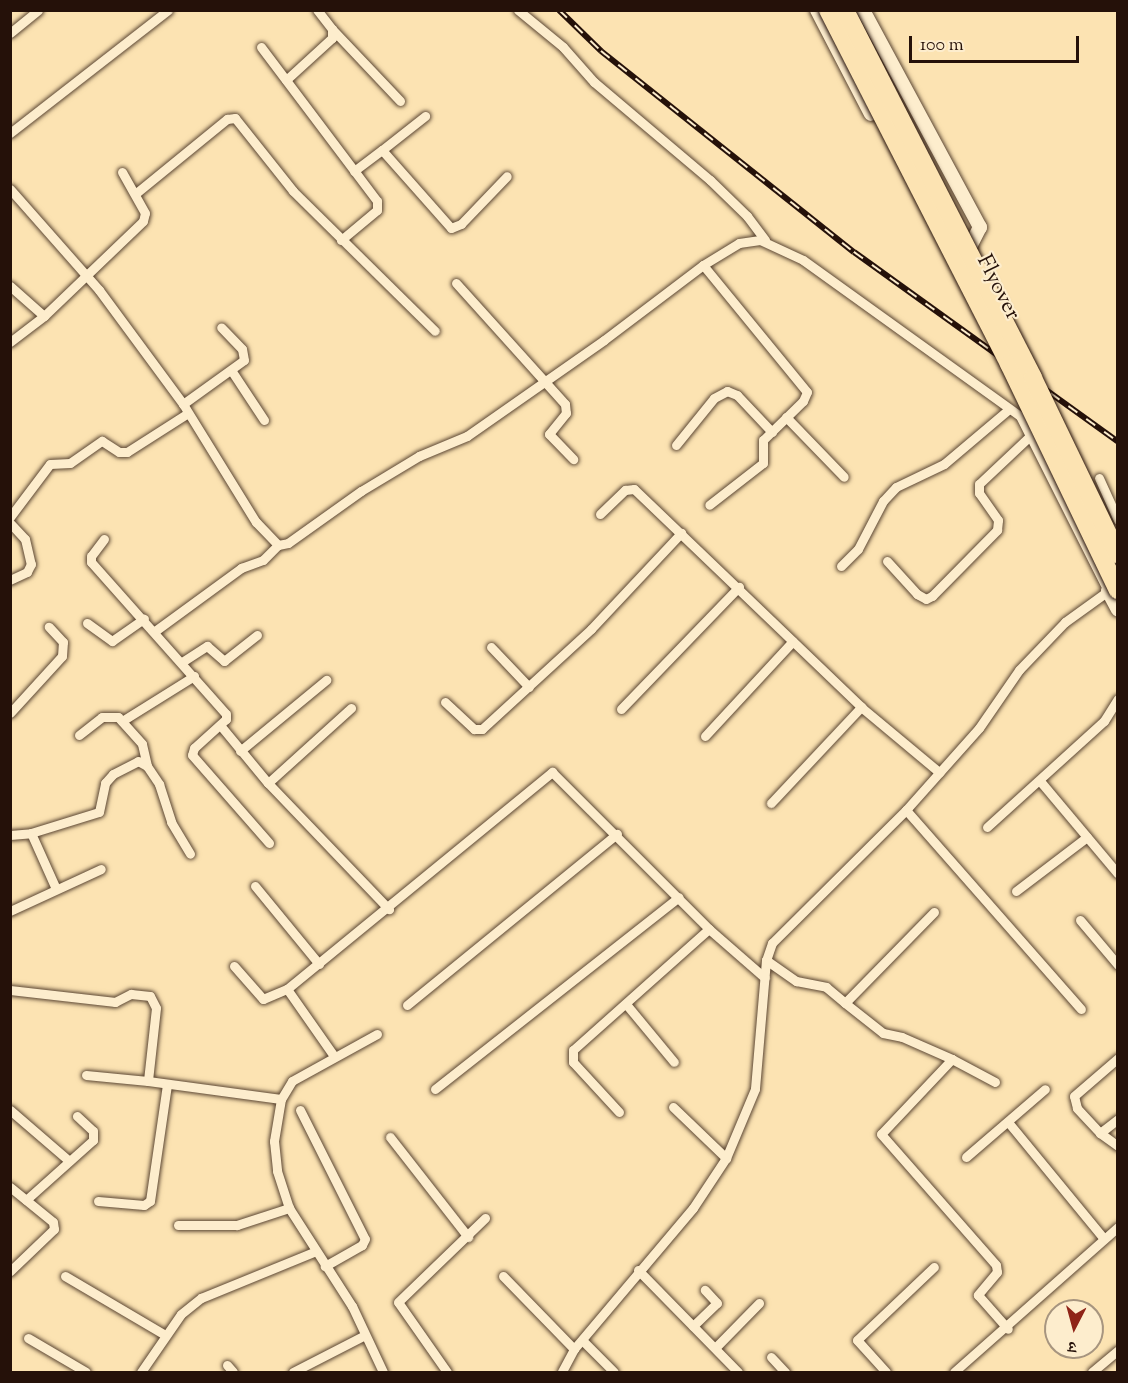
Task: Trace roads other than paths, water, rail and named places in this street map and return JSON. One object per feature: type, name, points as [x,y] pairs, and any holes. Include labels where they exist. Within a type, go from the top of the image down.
[{"type":"highway","name":"Flyover","points":[[828,10],[1010,364],[1114,589]]},
{"type":"highway","name":"Flyover","points":[[845,10],[1033,378],[1118,555]]},
{"type":"street","points":[[10,33],[38,10]]},
{"type":"street","points":[[10,132],[168,10]]},
{"type":"street","points":[[316,10],[399,101]]},
{"type":"street","points":[[518,10],[563,47],[594,82],[710,180],[747,216],[765,240],[803,260],[1020,416],[1114,589],[1118,610]]},
{"type":"street","points":[[817,10],[956,276],[980,227],[863,10]]},
{"type":"street","points":[[286,80],[329,41],[332,29]]},
{"type":"street","points":[[261,47],[377,201],[378,208],[340,240]]},
{"type":"street","points":[[354,171],[425,116]]},
{"type":"street","points":[[135,194],[227,119],[235,118],[293,191],[340,240],[435,331]]},
{"type":"street","points":[[382,150],[451,228],[461,224],[507,176]]},
{"type":"street","points":[[10,342],[44,316],[145,218],[122,172]]},
{"type":"street","points":[[10,189],[87,275],[185,409],[256,522],[278,545]]},
{"type":"street","points":[[155,631],[241,568],[263,560],[278,545],[288,543],[361,491],[419,456],[467,436],[703,265],[739,243],[765,240]]},
{"type":"street","points":[[703,265],[806,388],[803,401],[762,443],[763,463],[709,506]]},
{"type":"street","points":[[456,283],[567,410],[549,434],[573,459]]},
{"type":"street","points":[[10,286],[44,316]]},
{"type":"street","points":[[10,517],[50,464],[70,463],[102,441],[119,452],[127,453],[244,360],[244,353],[221,327]]},
{"type":"street","points":[[231,370],[264,420]]},
{"type":"street","points":[[676,445],[714,398],[727,391],[737,395],[772,432]]},
{"type":"street","points":[[841,566],[858,549],[883,501],[896,487],[944,464],[1009,409]]},
{"type":"street","points":[[786,417],[844,477]]},
{"type":"street","points":[[887,561],[917,594],[926,599],[932,596],[997,530],[998,520],[979,493],[979,484],[1030,436]]},
{"type":"street","points":[[1099,478],[1118,520]]},
{"type":"street","points":[[600,514],[632,488],[739,587],[861,707],[939,772]]},
{"type":"street","points":[[10,580],[27,572],[31,564],[25,539],[11,523]]},
{"type":"street","points":[[445,702],[474,729],[479,730],[591,629],[681,533]]},
{"type":"street","points":[[104,539],[91,556],[91,562],[155,631],[226,714],[220,725],[192,753],[269,843]]},
{"type":"street","points":[[621,709],[739,587]]},
{"type":"street","points":[[562,1372],[574,1349],[638,1270],[693,1208],[726,1158],[755,1089],[766,960],[771,943],[906,810],[979,728],[1019,670],[1065,622],[1114,589]]},
{"type":"street","points":[[87,622],[112,641],[144,619]]},
{"type":"street","points":[[10,713],[62,656],[63,642],[49,627]]},
{"type":"street","points":[[182,662],[206,646],[224,661],[257,635]]},
{"type":"street","points":[[705,736],[793,641]]},
{"type":"street","points":[[491,647],[528,687]]},
{"type":"street","points":[[122,721],[194,676]]},
{"type":"street","points":[[240,751],[326,680]]},
{"type":"street","points":[[987,827],[1104,721],[1118,699]]},
{"type":"street","points":[[771,803],[861,707]]},
{"type":"street","points":[[268,783],[351,708]]},
{"type":"street","points":[[79,735],[102,717],[122,721],[142,744],[147,766],[162,790],[174,829],[190,854]]},
{"type":"street","points":[[220,725],[268,783],[388,909]]},
{"type":"street","points":[[10,835],[31,833],[94,815],[101,808],[105,783],[113,774],[135,760],[147,766]]},
{"type":"street","points":[[234,966],[263,999],[287,989],[388,909],[552,772],[680,897],[709,929],[765,978]]},
{"type":"street","points":[[1040,781],[1118,874]]},
{"type":"street","points":[[906,810],[1081,1009]]},
{"type":"street","points":[[31,833],[56,889]]},
{"type":"street","points":[[407,1005],[616,834]]},
{"type":"street","points":[[1016,891],[1087,837]]},
{"type":"street","points":[[10,911],[101,869]]},
{"type":"street","points":[[255,886],[318,964]]},
{"type":"street","points":[[435,1089],[680,897]]},
{"type":"street","points":[[845,1003],[934,912]]},
{"type":"street","points":[[1080,920],[1117,964]]},
{"type":"street","points":[[619,1112],[571,1057],[577,1044],[626,1004],[709,929]]},
{"type":"street","points":[[766,960],[796,981],[826,987],[883,1033],[902,1037],[952,1059],[995,1082]]},
{"type":"street","points":[[287,989],[334,1056]]},
{"type":"street","points":[[10,990],[115,1002],[131,994],[150,996],[156,1008],[148,1081]]},
{"type":"street","points":[[626,1004],[674,1062]]},
{"type":"street","points":[[377,1034],[292,1081],[281,1099],[274,1141],[277,1171],[289,1208],[352,1306],[383,1372]]},
{"type":"street","points":[[1118,1058],[1074,1096],[1077,1108],[1100,1133],[1118,1146]]},
{"type":"street","points":[[952,1059],[884,1130],[882,1136],[996,1265],[997,1272],[978,1295],[1008,1329]]},
{"type":"street","points":[[86,1075],[281,1099]]},
{"type":"street","points":[[98,1201],[144,1205],[150,1201],[167,1084]]},
{"type":"street","points":[[966,1157],[1045,1089]]},
{"type":"street","points":[[673,1107],[726,1158]]},
{"type":"street","points":[[10,1110],[69,1161]]},
{"type":"street","points":[[300,1110],[365,1239],[362,1245],[325,1266]]},
{"type":"street","points":[[26,1200],[95,1137],[77,1116]]},
{"type":"street","points":[[1100,1133],[1118,1119]]},
{"type":"street","points":[[1008,1122],[1104,1239]]},
{"type":"street","points":[[390,1137],[468,1237]]},
{"type":"street","points":[[10,1187],[52,1222],[54,1229],[10,1270]]},
{"type":"street","points":[[178,1225],[237,1225],[289,1208]]},
{"type":"street","points":[[447,1372],[398,1302],[468,1237],[485,1218]]},
{"type":"street","points":[[954,1372],[1008,1329],[1118,1227]]},
{"type":"street","points":[[141,1372],[181,1314],[201,1298],[316,1251]]},
{"type":"street","points":[[886,1372],[857,1340],[934,1267]]},
{"type":"street","points":[[638,1270],[738,1372]]},
{"type":"street","points":[[65,1276],[165,1335]]},
{"type":"street","points":[[503,1276],[574,1349]]},
{"type":"street","points":[[693,1326],[717,1303],[705,1290]]},
{"type":"street","points":[[715,1348],[759,1303]]},
{"type":"street","points":[[293,1372],[365,1335]]},
{"type":"street","points":[[28,1338],[86,1372]]},
{"type":"street","points":[[582,1340],[614,1372]]},
{"type":"street","points":[[1092,1372],[1118,1350]]},
{"type":"street","points":[[771,1357],[786,1372]]},
{"type":"railway","points":[[559,10],[601,51],[854,252],[1118,442]]}]
